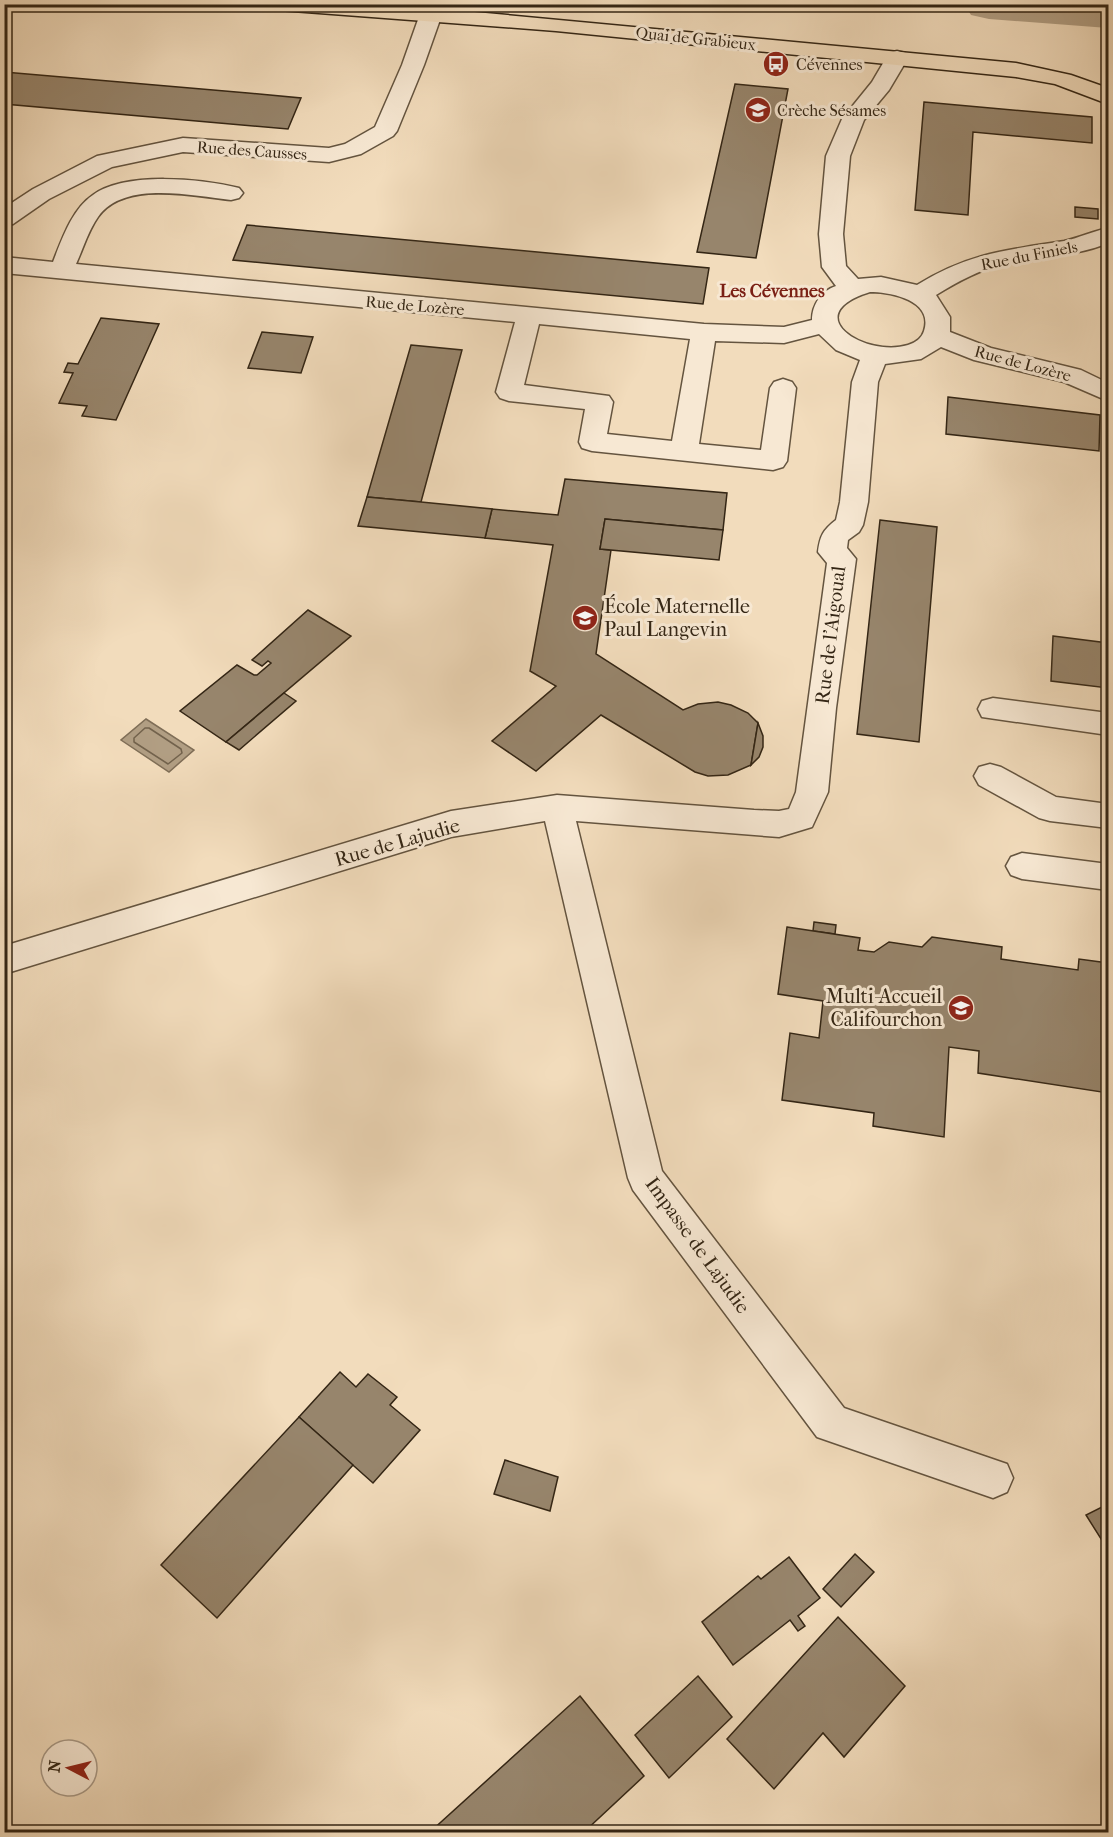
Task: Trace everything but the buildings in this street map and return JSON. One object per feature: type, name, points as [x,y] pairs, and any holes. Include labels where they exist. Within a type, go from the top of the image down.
[{"type":"main road","name":"Quai de Grabieux","points":[[279,4],[596,27],[1050,74],[1086,86],[1108,97]]},
{"type":"main road","name":"Quai de Grabieux","points":[[548,4],[849,32]]},
{"type":"main road","points":[[1050,55],[1108,78]]},
{"type":"street","name":"Rue des Causses","points":[[4,219],[41,194],[105,161],[183,145],[329,155],[353,149],[385,131],[431,14]]},
{"type":"street","points":[[851,287],[834,267],[831,234],[838,156],[853,119],[881,85],[897,58]]},
{"type":"street","points":[[61,271],[88,212],[98,201],[115,192],[146,186],[231,193]]},
{"type":"street","name":"Rue du Finiels","points":[[919,295],[951,274],[992,259],[1061,250],[1108,235]]},
{"type":"street","name":"Rue de Lozère","points":[[4,265],[704,332],[784,334],[825,325]]},
{"type":"street","points":[[886,284],[904,288],[919,295],[931,304],[938,314],[940,325],[936,336],[927,346],[913,353],[875,356],[843,345],[831,335],[825,325],[824,313],[828,303],[851,287],[886,284]]},
{"type":"street","points":[[529,315],[509,392],[600,402],[592,442],[773,461],[783,388]]},
{"type":"street","points":[[684,451],[704,332]]},
{"type":"street","name":"Rue de Lozère","points":[[936,336],[983,354],[1072,376],[1108,393]]},
{"type":"street","name":"Rue de l'Aigoual","points":[[801,818],[812,792],[821,708],[842,559],[832,552],[834,536],[849,525],[854,502],[865,382],[875,356]]},
{"type":"street","points":[[993,709],[1108,724]]},
{"type":"street","points":[[990,776],[1050,809],[1108,816]]},
{"type":"street","name":"Rue de Lajudie","points":[[4,960],[451,824],[556,807],[754,823],[779,824],[801,818]]},
{"type":"street","name":"Impasse de Lajudie","points":[[556,807],[646,1178],[831,1423],[993,1478]]},
{"type":"street","points":[[1022,866],[1108,877]]},
{"type":"water","points":[[146,719],[194,750],[169,772],[121,740]]},
{"type":"waterway","points":[[989,4],[1108,13]]},
{"type":"place","name":"Cévennes","points":[[776,64]]},
{"type":"place","name":"Crèche Sésames","points":[[758,110]]},
{"type":"place","name":"École Maternelle Paul Langevin","points":[[585,618]]},
{"type":"place","name":"Multi-Accueil Califourchon","points":[[961,1008]]},
{"type":"district","name":"Les Cévennes","points":[[772,291]]}]
